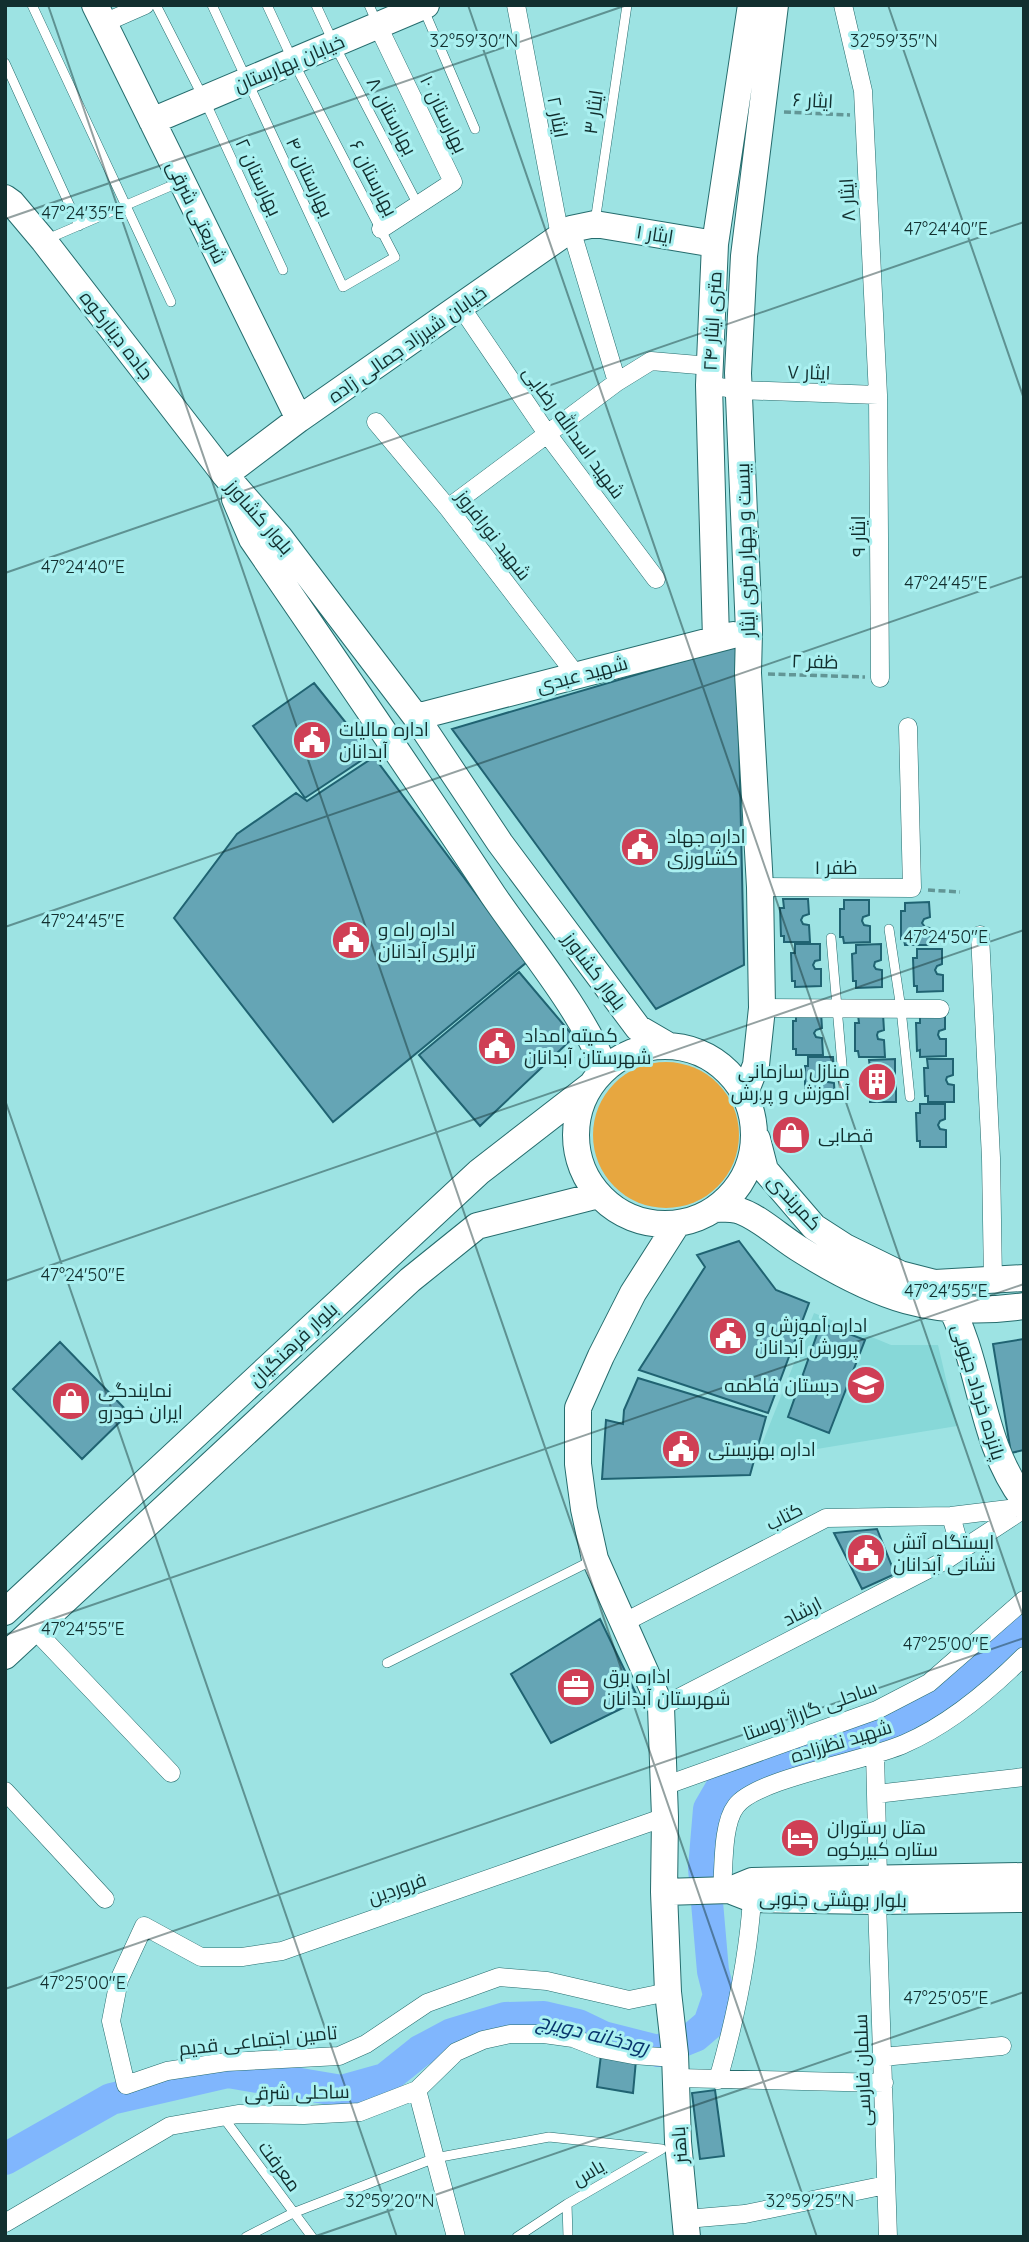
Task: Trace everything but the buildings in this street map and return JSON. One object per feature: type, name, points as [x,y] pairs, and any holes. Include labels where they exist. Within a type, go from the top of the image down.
[{"type":"main road","name":"۲۴ متری ایثار","points":[[716,639],[710,385],[715,244],[751,5]]},
{"type":"main road","name":"بیست و چهار متری ایثار","points":[[744,1095],[756,1065],[762,1008],[760,887],[748,673],[749,631],[738,391],[744,256],[775,5]]},
{"type":"main road","name":"خیابان بهارستان","points":[[152,121],[334,44],[374,15],[424,6]]},
{"type":"main road","name":"شریعتی شرقی","points":[[99,14],[299,419]]},
{"type":"main road","name":"جاده دینارکوه","points":[[7,197],[225,475]]},
{"type":"main road","name":"ایثار ۱","points":[[575,230],[715,244]]},
{"type":"main road","name":"خیابان شیرزاد جمالی زاده","points":[[225,475],[299,419],[575,230]]},
{"type":"main road","points":[[710,385],[714,378],[726,382],[738,391]]},
{"type":"main road","name":"بلوار کشاورز","points":[[225,475],[280,538],[416,717],[500,844],[638,1028],[669,1046]]},
{"type":"main road","name":"بلوار کشاورز","points":[[225,475],[252,539],[581,1020],[597,1077]]},
{"type":"main road","name":"شهید عبدی","points":[[416,717],[749,631]]},
{"type":"main road","points":[[478,872],[498,874],[505,869],[507,859],[500,844]]},
{"type":"main road","points":[[503,909],[501,894],[508,885],[518,882],[533,887]]},
{"type":"main road","points":[[669,1046],[692,1050],[713,1060],[731,1075],[744,1095],[754,1128],[753,1146],[741,1182],[715,1209],[690,1222],[655,1224],[634,1219],[615,1209],[599,1195],[586,1176],[578,1154],[576,1130],[580,1107],[597,1077],[624,1055],[646,1047],[669,1046]]},
{"type":"main road","name":"بلوار فرهنگیان","points":[[5,1613],[479,1172],[597,1077]]},
{"type":"main road","name":"کمربندی","points":[[754,1128],[765,1170],[814,1227],[845,1247],[900,1274],[935,1283],[1024,1278]]},
{"type":"main road","name":"بلوار فرهنگیان","points":[[5,1656],[410,1280],[477,1226],[599,1195]]},
{"type":"main road","name":"کمربندی","points":[[715,1209],[738,1210],[842,1276],[882,1294],[914,1304],[953,1310],[1024,1306]]},
{"type":"main road","points":[[661,1707],[595,1559],[578,1464],[578,1408],[600,1356],[633,1293],[677,1224]]},
{"type":"main road","name":"پانزده خرداد جنوبی","points":[[935,1283],[953,1310],[965,1336],[992,1441],[1009,1480],[1024,1500]]},
{"type":"main road","points":[[5,1613],[30,1633]]},
{"type":"main road","name":"باهنر","points":[[661,1707],[665,1817],[664,1892],[668,1992],[675,2063],[670,2146],[686,2228]]},
{"type":"main road","name":"بلوار بهشتی جنوبی","points":[[878,1889],[1024,1876]]},
{"type":"main road","name":"بلوار بهشتی جنوبی","points":[[664,1892],[723,1892],[752,1881],[1024,1899]]},
{"type":"street","points":[[99,14],[145,5]]},
{"type":"street","name":"ایثار ۲","points":[[516,5],[617,382]]},
{"type":"street","name":"ایثار ۸","points":[[843,5],[863,91],[878,395]]},
{"type":"street","name":"بهارستان ۱۰","points":[[374,15],[453,182],[418,205]]},
{"type":"street","points":[[381,229],[418,205]]},
{"type":"street","name":"شهید اسدالله رضایی","points":[[461,307],[548,435],[656,579]]},
{"type":"street","points":[[447,508],[617,382],[651,361],[710,385]]},
{"type":"street","name":"ایثار ۷","points":[[738,391],[878,395]]},
{"type":"street","name":"ایثار ۹","points":[[878,395],[880,678]]},
{"type":"street","name":"شهید نورافروز","points":[[376,422],[447,508],[577,676]]},
{"type":"street","points":[[908,727],[912,888]]},
{"type":"street","name":"ظفر ۱","points":[[760,887],[912,888]]},
{"type":"street","points":[[980,934],[991,1158],[993,1281]]},
{"type":"street","points":[[762,1008],[940,1009]]},
{"type":"street","name":"کتاب","points":[[623,1623],[826,1518],[951,1516],[1024,1508]]},
{"type":"street","name":"ارشاد","points":[[661,1707],[961,1551],[1024,1508]]},
{"type":"street","points":[[951,1516],[961,1551]]},
{"type":"street","name":"ساحلی گاراژ روستا","points":[[664,1786],[877,1710],[929,1683],[1024,1600]]},
{"type":"street","points":[[30,1633],[171,1773]]},
{"type":"street","name":"شهید نظرزاده","points":[[718,2080],[740,1998],[750,1934],[723,1892],[728,1824],[734,1808],[746,1795],[787,1779],[903,1745],[952,1717],[1024,1656]]},
{"type":"street","name":"سلمان فارسی","points":[[875,1752],[888,2237]]},
{"type":"street","points":[[876,1794],[1024,1777]]},
{"type":"street","points":[[5,1791],[105,1899]]},
{"type":"street","name":"فروردین","points":[[126,2085],[111,2021],[119,1980],[144,1926],[201,1957],[243,1957],[282,1951],[665,1817]]},
{"type":"street","name":"تامین اجتماعی قدیم","points":[[126,2085],[167,2071],[226,2062],[339,2056],[366,2044],[427,2003],[499,1977],[547,1981],[629,2000],[668,1992]]},
{"type":"street","name":"ساحلی شرقی","points":[[9,2227],[170,2126],[222,2115],[360,2112],[417,2090],[456,2052],[483,2040],[510,2034],[544,2034],[573,2038],[601,2049],[675,2063],[718,2080],[884,2083]]},
{"type":"street","points":[[882,2057],[1002,2046]]},
{"type":"street","points":[[417,2090],[456,2237]]},
{"type":"street","points":[[686,2228],[886,2185]]},
{"type":"lane","points":[[32,5],[171,302]]},
{"type":"lane","name":"بهارستان ۲","points":[[156,5],[204,99],[283,270]]},
{"type":"lane","name":"بهارستان ۴","points":[[212,5],[343,287]]},
{"type":"lane","name":"بهارستان ۶","points":[[267,5],[293,61],[395,257],[343,287]]},
{"type":"lane","name":"بهارستان ۸","points":[[316,5],[418,205]]},
{"type":"lane","name":"ایثار ۳","points":[[575,230],[627,5]]},
{"type":"lane","points":[[424,6],[475,129]]},
{"type":"lane","points":[[5,63],[79,226]]},
{"type":"lane","points":[[44,241],[182,181]]},
{"type":"lane","points":[[889,929],[910,1097]]},
{"type":"lane","points":[[831,938],[844,1088]]},
{"type":"lane","points":[[387,1663],[595,1559]]},
{"type":"lane","name":"معرفت","points":[[222,2115],[312,2237]]},
{"type":"lane","points":[[246,2237],[293,2213],[435,2158],[549,2137],[670,2146]]},
{"type":"lane","name":"یاس","points":[[517,2237],[566,2204],[670,2146]]},
{"type":"lane","points":[[566,2204],[568,2237]]},
{"type":"path","name":"ایثار ۶","points":[[761,111],[864,116]]},
{"type":"path","name":"ظفر ۲","points":[[748,673],[880,678]]},
{"type":"path","points":[[912,888],[960,892]]},
{"type":"shaded area","points":[[666,1062],[694,1067],[718,1083],[734,1107],[739,1135],[734,1163],[718,1187],[694,1203],[666,1208],[638,1203],[614,1187],[598,1163],[593,1135],[598,1107],[614,1083],[638,1067]]},
{"type":"shaded area","name":"دبستان فاطمه","points":[[814,1313],[891,1345],[938,1345],[957,1426],[756,1459]]},
{"type":"waterway","name":"رودخانه دویرج","points":[[5,2159],[111,2099],[228,2072],[342,2091],[385,2079],[420,2051],[452,2034],[505,2018],[544,2017],[578,2025],[603,2037],[658,2051],[695,2036],[709,2024],[719,1995],[713,1971],[704,1868],[709,1809],[720,1790],[745,1777],[900,1726],[947,1697],[1024,1631]]},
{"type":"place","name":"اداره مالیات آبدانان","points":[[312,740]]},
{"type":"place","name":"اداره جهاد کشاورزی","points":[[640,847]]},
{"type":"place","name":"اداره راه و ترابری آبدانان","points":[[351,940]]},
{"type":"place","name":"کمیته امداد شهرستان آبدانان","points":[[497,1046]]},
{"type":"place","name":"منازل سازمانی آموزش و پر.رش","points":[[877,1082]]},
{"type":"place","name":"قصابی","points":[[791,1135]]},
{"type":"place","name":"اداره آموزش و پرورش آبدانان","points":[[728,1336]]},
{"type":"place","name":"دبستان فاطمه","points":[[866,1385]]},
{"type":"place","name":"نمایندگی ایران خودرو","points":[[71,1401]]},
{"type":"place","name":"اداره بهزیستی","points":[[681,1449]]},
{"type":"place","name":"ایستگاه آتش نشانی آبدانان","points":[[866,1553]]},
{"type":"place","name":"اداره برق شهرستان آبدانان","points":[[576,1687]]},
{"type":"place","name":"هتل رستوران ستاره کبیرکوه","points":[[800,1838]]}]
